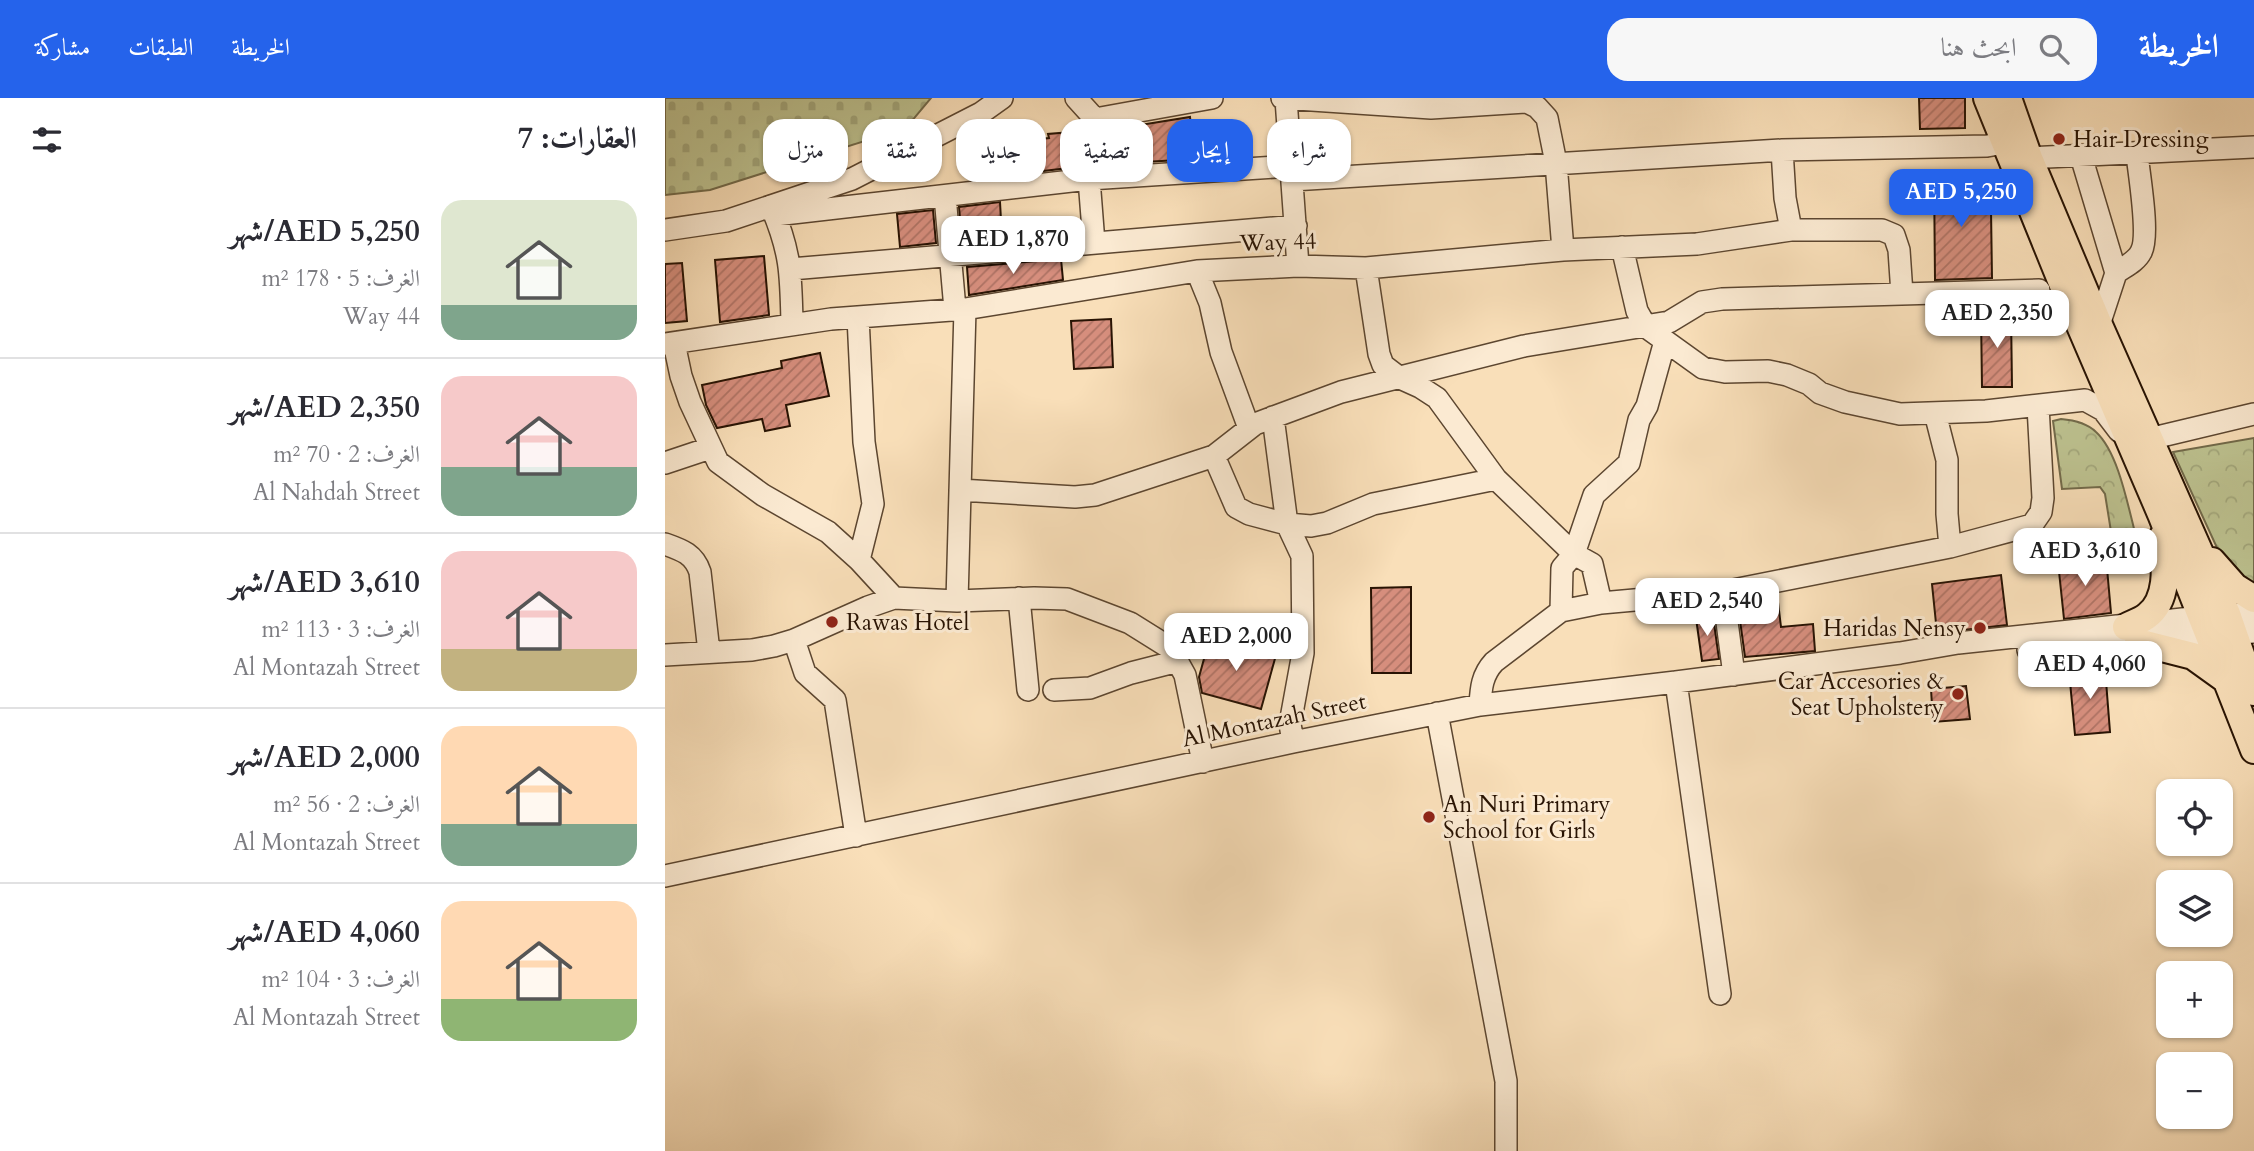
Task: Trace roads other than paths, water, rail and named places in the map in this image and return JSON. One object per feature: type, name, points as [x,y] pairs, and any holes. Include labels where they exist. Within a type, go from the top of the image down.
[{"type":"main road","points":[[1987,98],[2004,143],[2141,444],[2192,538],[2225,627],[2254,692]]},
{"type":"main road","points":[[2008,98],[2029,158],[2099,325],[2141,444],[2161,514],[2164,553],[2161,596],[2158,605],[2132,634],[2193,656],[2228,681]]},
{"type":"main road","points":[[2161,514],[2225,627],[2228,681],[2254,750]]},
{"type":"main road","points":[[2192,538],[2235,587],[2254,599]]},
{"type":"street","points":[[773,211],[852,179],[981,113],[1002,98]]},
{"type":"street","points":[[1076,98],[1095,119],[1212,98]]},
{"type":"street","points":[[1286,119],[1284,98],[1368,100],[1431,108],[1527,100],[1547,118],[1556,163],[1563,250]]},
{"type":"street","points":[[1351,171],[1556,163],[1782,150],[1987,146],[2004,143]]},
{"type":"street","points":[[2029,158],[2254,147]]},
{"type":"street","points":[[1782,150],[1785,198],[1791,230]]},
{"type":"street","points":[[2116,273],[2141,253],[2145,237],[2137,154]]},
{"type":"street","points":[[2081,156],[2116,273],[2099,325]]},
{"type":"street","points":[[1153,177],[1267,174]]},
{"type":"street","points":[[665,230],[773,211],[1068,182]]},
{"type":"street","points":[[1094,182],[1094,243]]},
{"type":"street","points":[[1293,182],[1298,266]]},
{"type":"street","points":[[945,196],[950,255],[960,309],[957,601]]},
{"type":"street","points":[[773,211],[787,248],[791,269],[792,324]]},
{"type":"street","points":[[791,269],[1296,226]]},
{"type":"street","name":"Way 44","points":[[670,343],[792,324],[960,309],[1197,271],[1298,266],[1366,268],[1563,250],[1697,244],[1791,230],[1882,230],[1894,235],[1899,250],[1902,294]]},
{"type":"street","points":[[1622,247],[1637,311],[1646,327],[1703,368],[1725,372],[1777,373],[1809,384],[1820,393],[1858,406],[1900,414],[2038,406],[2085,400],[2103,410],[2141,444],[2254,414]]},
{"type":"street","points":[[1366,268],[1383,365],[1400,378],[1437,398],[1496,479],[1574,554],[1592,564],[1601,603]]},
{"type":"street","points":[[1197,271],[1210,303],[1221,352],[1249,428]]},
{"type":"street","points":[[960,490],[1075,497],[1095,495],[1214,456],[1249,428],[1341,392],[1524,346],[1669,322],[1702,302],[1722,299],[2039,290]]},
{"type":"street","points":[[858,317],[864,442],[873,503],[859,560]]},
{"type":"street","points":[[1561,611],[1562,568],[1574,554],[1594,495],[1629,463],[1639,419],[1647,406],[1665,341]]},
{"type":"street","points":[[670,343],[681,376],[718,462],[763,495],[828,532],[859,560],[894,598]]},
{"type":"street","points":[[1480,705],[1486,670],[1561,611],[1601,603],[1723,592],[1950,547],[2032,525],[2041,512],[2043,498],[2038,406]]},
{"type":"street","points":[[1935,413],[1947,460],[1950,547]]},
{"type":"street","points":[[1273,417],[1287,524],[1302,556],[1303,572],[1303,653],[1290,724],[1293,742]]},
{"type":"street","points":[[665,463],[710,447]]},
{"type":"street","points":[[1214,456],[1236,507],[1249,514],[1287,524],[1311,526],[1327,523],[1373,504],[1496,479]]},
{"type":"street","points":[[665,544],[691,555],[696,562],[700,572],[709,652]]},
{"type":"street","points":[[1723,592],[1734,675]]},
{"type":"street","points":[[665,655],[752,650],[794,640],[894,598],[957,601],[1067,599],[1131,623],[1170,648],[1185,675],[1203,762]]},
{"type":"street","points":[[1019,598],[1028,690]]},
{"type":"street","name":"Al Montazah Street","points":[[665,876],[1293,742],[1480,705],[1734,675],[1958,643],[2225,627],[2254,613]]},
{"type":"street","points":[[794,640],[805,673],[835,700],[856,836]]},
{"type":"street","points":[[1054,690],[1090,688],[1131,673],[1178,661]]},
{"type":"street","points":[[1676,682],[1720,994]]},
{"type":"street","points":[[1437,713],[1506,1081],[1506,1151]]},
{"type":"place","name":"Hair Dressing","points":[[2059,139]]},
{"type":"place","name":"Rawas Hotel","points":[[832,622]]},
{"type":"place","name":"Haridas Nensy","points":[[1980,628]]},
{"type":"place","name":"Car Accesories & Seat Upholstery","points":[[1958,694]]},
{"type":"place","name":"An Nuri Primary School for Girls","points":[[1429,817]]}]
